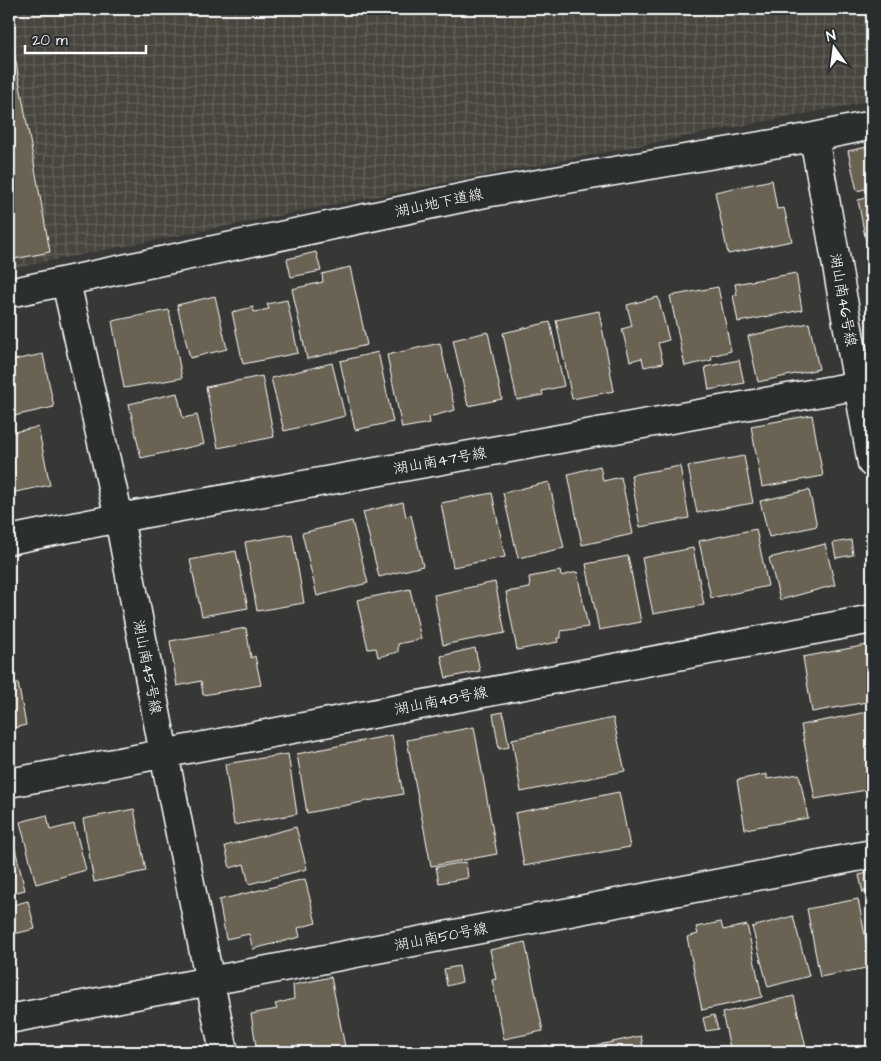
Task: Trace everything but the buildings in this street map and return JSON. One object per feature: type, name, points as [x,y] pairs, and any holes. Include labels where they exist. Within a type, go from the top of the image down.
[{"type":"street","name":"湖山地下道線","points":[[9,293],[485,193],[814,137],[872,125]]},
{"type":"street","name":"湖山南46号線","points":[[814,137],[865,384],[872,463]]},
{"type":"street","name":"湖山南45号線","points":[[66,282],[119,518],[224,1052]]},
{"type":"street","name":"湖山南47号線","points":[[9,540],[119,518],[865,384]]},
{"type":"street","name":"湖山南48号線","points":[[9,783],[872,619]]},
{"type":"street","name":"湖山南50号線","points":[[9,1019],[872,854]]},
{"type":"shaded area","points":[[9,9],[872,9],[872,101],[9,269]]}]
